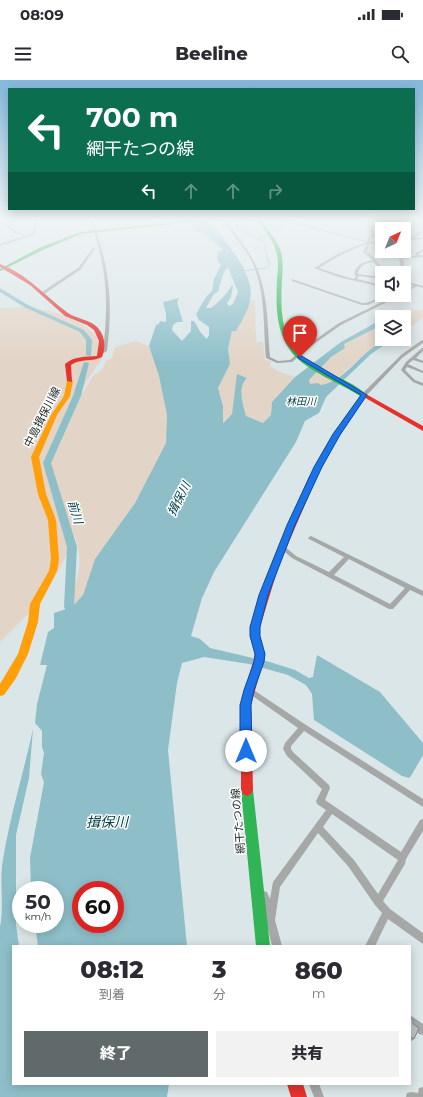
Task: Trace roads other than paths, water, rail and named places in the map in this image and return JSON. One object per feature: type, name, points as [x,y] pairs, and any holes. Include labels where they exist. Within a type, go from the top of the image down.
[{"type":"main road","points":[[280,267],[279,297],[282,332],[287,344],[299,356],[423,429]]},
{"type":"main road","points":[[2,268],[43,293],[66,314],[96,329],[101,337],[102,353]]},
{"type":"main road","name":"中島揖保川線","points":[[0,692],[12,675],[23,654],[33,622],[35,604],[53,571],[55,559],[52,520],[42,494],[34,457],[54,415],[67,396],[70,384],[68,364],[70,361],[76,359],[98,357],[102,353]]},
{"type":"main road","name":"網干たつの線","points":[[263,945],[247,798],[246,705],[260,654],[255,636],[257,618],[282,547],[318,467],[336,434],[363,394]]},
{"type":"main road","points":[[295,1085],[299,1097]]},
{"type":"street","points":[[43,293],[80,267]]},
{"type":"street","points":[[102,353],[105,351],[106,345],[109,296],[105,267]]},
{"type":"street","points":[[255,267],[260,277],[264,299],[268,358],[277,362],[286,362],[299,356],[310,345],[340,324],[385,302]]},
{"type":"street","points":[[317,267],[355,280],[375,284]]},
{"type":"street","points":[[355,280],[357,275],[356,270],[358,267]]},
{"type":"street","points":[[357,275],[375,277]]},
{"type":"street","points":[[293,280],[362,304],[367,304],[375,300]]},
{"type":"street","points":[[411,284],[423,287]]},
{"type":"street","points":[[411,288],[417,285]]},
{"type":"street","points":[[363,394],[402,356],[423,341]]},
{"type":"street","points":[[422,351],[413,358],[403,370],[414,381],[423,385]]},
{"type":"street","points":[[413,358],[423,362]]},
{"type":"street","points":[[406,365],[423,372]]},
{"type":"street","points":[[310,538],[423,594]]},
{"type":"street","points":[[282,547],[294,557],[392,607],[409,587]]},
{"type":"street","points":[[330,575],[348,557]]},
{"type":"street","points":[[249,690],[303,727],[423,803]]},
{"type":"street","points":[[303,727],[288,745],[287,749],[290,754],[326,788],[320,801],[402,858]]},
{"type":"street","points":[[271,919],[276,885],[332,809]]},
{"type":"street","points":[[378,902],[423,824]]},
{"type":"street","points":[[319,828],[351,863],[378,902],[387,912],[423,938]]},
{"type":"street","points":[[254,872],[260,882],[277,945]]},
{"type":"street","points":[[370,945],[387,912]]},
{"type":"street","points":[[411,1021],[423,1030]]},
{"type":"street","points":[[314,1085],[319,1097]]},
{"type":"street","points":[[422,1097],[423,1092]]},
{"type":"water","name":"揖保川","points":[[220,267],[228,267],[223,274],[218,292],[214,294],[206,308],[211,308],[217,303],[232,285],[231,297],[227,303],[229,306],[233,304],[238,292],[228,267],[243,267],[249,282],[251,292],[250,301],[246,313],[236,331],[232,331],[228,349],[230,364],[218,388],[223,406],[223,423],[232,414],[237,374],[247,378],[241,391],[246,416],[263,423],[271,415],[272,402],[295,377],[341,342],[375,323],[375,328],[344,344],[345,348],[331,357],[309,380],[310,384],[318,383],[321,385],[331,382],[349,370],[373,347],[383,346],[371,354],[326,397],[319,413],[305,421],[296,442],[214,572],[202,598],[191,636],[200,639],[210,648],[270,662],[295,670],[309,678],[313,677],[317,655],[380,692],[423,743],[423,755],[409,778],[402,776],[314,720],[312,694],[306,685],[288,675],[249,664],[204,657],[182,663],[177,683],[168,750],[187,945],[38,945],[36,933],[64,933],[64,881],[31,881],[30,858],[44,782],[41,774],[44,753],[42,747],[42,731],[35,723],[37,704],[47,665],[40,665],[48,632],[54,628],[54,613],[72,607],[83,595],[95,559],[135,503],[166,443],[167,415],[159,376],[149,346],[156,325],[159,324],[160,321],[166,322],[163,302],[179,298],[177,302],[183,322],[177,322],[173,325],[172,330],[182,341],[191,331],[191,321],[194,321],[201,333],[207,339],[209,335],[209,327],[199,320],[196,314],[206,297],[212,291],[214,279]]},
{"type":"water","points":[[33,729],[29,778],[16,835],[16,881],[12,881],[12,933],[17,933],[19,945],[12,945],[12,1085],[169,1085],[167,1097],[0,1097],[0,927],[2,911],[1,881],[5,849]]},
{"type":"waterway","points":[[243,271],[267,267]]},
{"type":"waterway","name":"前川","points":[[0,290],[26,306],[82,331],[89,340],[89,355]]},
{"type":"waterway","name":"前川","points":[[78,619],[69,607],[72,547],[47,463],[77,396],[86,363]]},
{"type":"water label","name":"林田川","points":[[301,401]]}]
